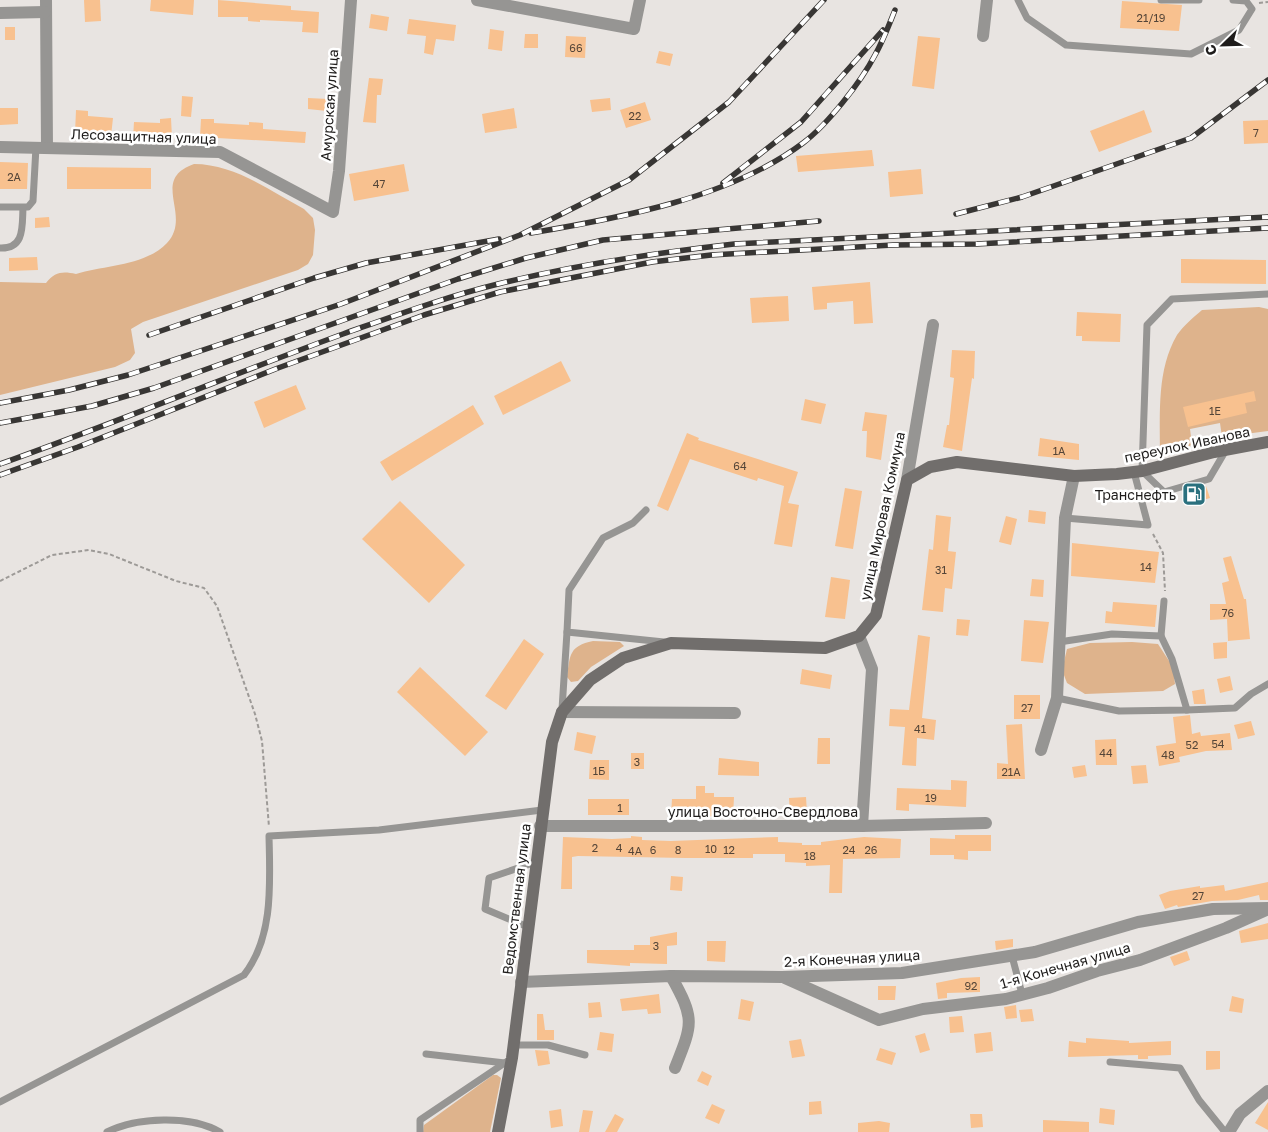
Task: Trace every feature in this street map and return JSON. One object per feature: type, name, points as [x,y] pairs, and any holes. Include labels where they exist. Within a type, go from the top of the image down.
[{"type":"main road","name":"переулок Иванова","points":[[907,480],[930,467],[957,462],[1074,476],[1138,471],[1268,442]]},
{"type":"main road","name":"улица Мировая Коммуна","points":[[859,636],[876,615],[907,480]]},
{"type":"main road","name":"Ведомственная улица","points":[[498,1132],[508,1061],[514,1045],[552,742],[562,712],[590,680],[623,658],[671,643],[825,648],[859,636]]},
{"type":"street","name":"Амурская улица","points":[[333,212],[339,171],[351,0]]},
{"type":"street","points":[[477,0],[634,29],[640,0]]},
{"type":"street","points":[[984,36],[987,0]]},
{"type":"street","points":[[0,13],[45,6],[42,147]]},
{"type":"street","name":"Лесозащитная улица","points":[[0,147],[220,152],[333,212]]},
{"type":"street","name":"улица Мировая Коммуна","points":[[907,480],[933,325]]},
{"type":"street","points":[[1041,750],[1057,698],[1066,518],[1074,476]]},
{"type":"street","points":[[859,636],[872,669],[862,826]]},
{"type":"street","points":[[562,712],[735,713]]},
{"type":"street","name":"улица Восточно-Свердлова","points":[[540,826],[862,826],[986,823]]},
{"type":"street","name":"2-я Конечная улица","points":[[521,982],[671,976],[902,973],[1035,952],[1138,922],[1213,910],[1268,909]]},
{"type":"street","name":"1-я Конечная улица","points":[[782,976],[879,1020],[923,1009],[1006,999],[1140,960],[1226,928],[1268,909]]},
{"type":"street","points":[[671,976],[688,1006],[689,1033],[675,1068]]},
{"type":"street","points":[[1229,1132],[1240,1114],[1268,1092]]},
{"type":"lane","points":[[1018,0],[1027,18],[1066,45],[1190,54],[1239,30],[1252,9],[1246,1],[1233,0]]},
{"type":"lane","points":[[1161,0],[1199,0]]},
{"type":"lane","points":[[0,207],[23,208],[28,207],[33,202],[42,147]]},
{"type":"lane","points":[[0,248],[16,245],[20,240],[23,208]]},
{"type":"lane","points":[[1066,518],[1148,525],[1138,471],[1148,325],[1172,299],[1268,294]]},
{"type":"lane","points":[[1138,471],[1164,492],[1209,479],[1226,450]]},
{"type":"lane","points":[[562,712],[569,590],[603,538],[633,523],[646,510]]},
{"type":"lane","points":[[1164,601],[1161,636],[1172,659],[1188,710]]},
{"type":"lane","points":[[567,632],[671,643]]},
{"type":"lane","points":[[1059,642],[1112,634],[1161,636]]},
{"type":"lane","points":[[1057,698],[1118,711],[1207,711],[1235,708],[1251,694],[1268,684]]},
{"type":"lane","points":[[0,1102],[244,975],[252,965],[261,942],[270,902],[269,836],[379,830],[542,810]]},
{"type":"lane","points":[[528,928],[485,909],[490,878],[536,862]]},
{"type":"lane","points":[[1012,956],[1022,994]]},
{"type":"lane","points":[[514,1045],[548,1045],[585,1055]]},
{"type":"lane","points":[[426,1054],[508,1061]]},
{"type":"lane","points":[[420,1132],[420,1120],[508,1061]]},
{"type":"lane","points":[[1110,1062],[1180,1068],[1199,1100],[1225,1132]]},
{"type":"lane","points":[[107,1132],[121,1125],[138,1121],[183,1121],[202,1124],[220,1132]]},
{"type":"path","points":[[1148,525],[1163,553],[1164,601]]},
{"type":"path","points":[[0,581],[52,555],[89,550],[109,554],[176,581],[204,588],[217,606],[255,714],[262,741],[269,836]]},
{"type":"shaded area","points":[[194,164],[209,165],[237,173],[304,209],[313,218],[315,230],[313,255],[308,264],[298,270],[143,322],[131,329],[135,353],[130,360],[115,367],[0,395],[0,282],[46,283],[59,273],[76,274],[124,264],[158,251],[167,243],[174,232],[176,221],[173,199],[174,179],[181,171]]},
{"type":"shaded area","points":[[1259,307],[1268,309],[1268,431],[1222,437],[1220,423],[1190,429],[1192,444],[1180,452],[1169,453],[1160,450],[1160,406],[1163,376],[1166,362],[1177,335],[1202,310]]},
{"type":"shaded area","points":[[593,641],[620,642],[624,646],[591,667],[578,681],[571,682],[567,677],[572,653],[579,646]]},
{"type":"shaded area","points":[[1132,642],[1158,644],[1173,667],[1175,684],[1163,691],[1085,694],[1067,683],[1062,670],[1067,649],[1090,643]]},
{"type":"shaded area","points":[[493,1075],[501,1078],[490,1132],[423,1132],[424,1125]]},
{"type":"building","points":[[84,0],[100,0],[101,21],[85,22]]},
{"type":"building","points":[[151,0],[194,0],[193,15],[150,11]]},
{"type":"building","points":[[218,0],[291,6],[291,10],[319,12],[318,33],[302,32],[303,22],[260,20],[260,22],[248,21],[248,17],[218,17]]},
{"type":"building","points":[[1122,1],[1182,5],[1179,31],[1120,28]]},
{"type":"building","points":[[371,14],[389,17],[387,31],[369,28]]},
{"type":"building","points":[[409,19],[456,25],[454,41],[436,39],[433,55],[424,53],[426,36],[407,34]]},
{"type":"building","points":[[5,27],[15,27],[15,40],[5,40]]},
{"type":"building","points":[[490,29],[504,31],[502,51],[488,49]]},
{"type":"building","points":[[525,34],[538,34],[538,48],[524,48]]},
{"type":"building","points":[[566,36],[586,37],[585,58],[565,57]]},
{"type":"building","points":[[918,36],[940,38],[934,89],[912,86]]},
{"type":"building","points":[[659,51],[673,54],[670,66],[656,63]]},
{"type":"building","points":[[369,78],[383,79],[381,95],[377,95],[376,123],[363,122]]},
{"type":"building","points":[[182,96],[193,97],[191,117],[181,116]]},
{"type":"building","points":[[308,98],[328,99],[327,111],[308,109]]},
{"type":"building","points":[[610,98],[611,110],[592,112],[590,100]]},
{"type":"building","points":[[645,102],[651,120],[626,128],[620,110]]},
{"type":"building","points":[[0,108],[18,108],[18,124],[0,125]]},
{"type":"building","points":[[514,108],[517,128],[485,133],[482,114]]},
{"type":"building","points":[[76,110],[88,111],[88,116],[113,118],[111,136],[75,133]]},
{"type":"building","points":[[1144,110],[1152,132],[1099,152],[1090,131]]},
{"type":"building","points":[[171,118],[172,138],[133,138],[134,122],[160,123],[160,119]]},
{"type":"building","points":[[201,119],[214,119],[214,123],[249,125],[249,122],[263,123],[263,129],[306,132],[305,143],[200,137]]},
{"type":"building","points":[[1268,120],[1268,143],[1244,144],[1243,121]]},
{"type":"building","points":[[872,150],[874,166],[798,172],[796,156]]},
{"type":"building","points":[[0,162],[28,163],[27,189],[0,189]]},
{"type":"building","points":[[404,164],[409,191],[354,201],[349,174]]},
{"type":"building","points":[[67,167],[151,168],[151,189],[67,189]]},
{"type":"building","points":[[921,169],[923,194],[890,197],[888,172]]},
{"type":"building","points":[[49,217],[50,227],[35,228],[35,218]]},
{"type":"building","points":[[37,257],[38,270],[9,271],[9,258]]},
{"type":"building","points":[[1181,259],[1266,260],[1266,284],[1181,283]]},
{"type":"building","points":[[870,282],[873,323],[854,324],[853,301],[827,303],[827,309],[814,310],[812,287]]},
{"type":"building","points":[[788,296],[789,321],[752,323],[750,298]]},
{"type":"building","points":[[1077,312],[1121,314],[1120,342],[1082,341],[1082,336],[1076,336]]},
{"type":"building","points":[[952,350],[975,351],[974,379],[972,378],[962,451],[943,447],[947,425],[949,425],[954,378],[950,377]]},
{"type":"building","points":[[561,361],[571,381],[503,415],[494,396]]},
{"type":"building","points":[[296,385],[306,409],[264,428],[254,402]]},
{"type":"building","points":[[1254,391],[1256,401],[1245,403],[1247,413],[1188,427],[1183,407]]},
{"type":"building","points":[[805,399],[826,404],[821,424],[801,420]]},
{"type":"building","points":[[473,405],[484,424],[392,481],[380,462]]},
{"type":"building","points":[[865,412],[887,415],[881,460],[866,457],[867,431],[862,431]]},
{"type":"building","points":[[687,433],[699,438],[698,440],[798,472],[788,503],[799,505],[792,547],[774,544],[784,486],[758,478],[757,481],[690,459],[668,511],[657,506]]},
{"type":"building","points":[[1040,438],[1079,444],[1079,460],[1038,456]]},
{"type":"building","points":[[1206,486],[1210,498],[1187,505],[1184,492]]},
{"type":"building","points":[[845,488],[862,491],[853,549],[835,546]]},
{"type":"building","points":[[400,501],[465,565],[429,603],[362,539]]},
{"type":"building","points":[[1029,510],[1046,512],[1045,524],[1028,522]]},
{"type":"building","points":[[936,515],[951,517],[948,551],[956,552],[952,589],[945,588],[943,612],[922,610],[929,549],[933,550]]},
{"type":"building","points":[[1006,516],[1017,519],[1011,545],[999,542]]},
{"type":"building","points":[[1072,543],[1159,552],[1155,583],[1071,576]]},
{"type":"building","points":[[1231,556],[1244,599],[1246,599],[1250,639],[1228,641],[1227,619],[1210,620],[1210,604],[1226,604],[1222,583],[1229,581],[1223,558]]},
{"type":"building","points":[[831,577],[850,580],[845,619],[825,617]]},
{"type":"building","points":[[1032,579],[1044,580],[1043,597],[1030,596]]},
{"type":"building","points":[[1113,602],[1157,605],[1155,627],[1105,623],[1106,611],[1112,612]]},
{"type":"building","points":[[957,619],[970,620],[968,636],[956,635]]},
{"type":"building","points":[[1024,620],[1049,622],[1043,663],[1021,661]]},
{"type":"building","points":[[918,635],[930,637],[922,718],[936,720],[934,740],[917,738],[916,766],[902,765],[905,727],[889,726],[890,709],[909,710]]},
{"type":"building","points":[[524,639],[544,654],[506,710],[485,696]]},
{"type":"building","points":[[1227,642],[1227,658],[1214,659],[1213,643]]},
{"type":"building","points":[[420,667],[488,732],[465,756],[397,692]]},
{"type":"building","points":[[802,669],[832,675],[830,689],[800,684]]},
{"type":"building","points":[[1230,676],[1233,690],[1220,693],[1217,679]]},
{"type":"building","points":[[1204,689],[1206,704],[1194,704],[1192,691]]},
{"type":"building","points":[[1014,695],[1040,695],[1040,719],[1014,719]]},
{"type":"building","points":[[1190,715],[1192,734],[1200,732],[1201,736],[1230,733],[1232,750],[1206,751],[1179,757],[1180,762],[1159,766],[1156,746],[1176,743],[1173,717]]},
{"type":"building","points":[[1251,721],[1255,735],[1238,739],[1234,725]]},
{"type":"building","points":[[1022,724],[1025,779],[997,779],[997,763],[1008,764],[1006,725]]},
{"type":"building","points":[[577,732],[596,736],[592,754],[574,750]]},
{"type":"building","points":[[818,738],[830,738],[830,764],[817,764]]},
{"type":"building","points":[[1116,739],[1117,765],[1096,765],[1095,740]]},
{"type":"building","points":[[631,753],[644,753],[644,769],[631,769]]},
{"type":"building","points":[[719,758],[759,762],[759,776],[718,775]]},
{"type":"building","points":[[590,760],[609,760],[609,780],[589,779]]},
{"type":"building","points":[[1085,765],[1087,776],[1074,778],[1072,767]]},
{"type":"building","points":[[1146,765],[1148,783],[1133,784],[1131,766]]},
{"type":"building","points":[[951,780],[967,781],[966,807],[909,804],[909,811],[896,810],[897,788],[951,790]]},
{"type":"building","points":[[696,786],[705,786],[705,793],[714,793],[714,797],[734,797],[733,817],[671,815],[672,799],[696,799]]},
{"type":"building","points":[[806,797],[807,813],[790,814],[789,798]]},
{"type":"building","points":[[588,799],[629,799],[629,815],[588,815]]},
{"type":"building","points":[[955,835],[991,835],[991,851],[968,851],[968,860],[954,859],[954,855],[930,855],[930,838],[955,839]]},
{"type":"building","points":[[631,836],[642,837],[642,840],[671,841],[778,837],[778,842],[802,843],[802,845],[821,845],[821,842],[864,837],[901,839],[900,858],[843,859],[842,893],[829,893],[830,865],[806,866],[806,863],[785,862],[785,854],[753,854],[753,858],[578,856],[572,857],[572,889],[561,889],[563,837],[612,839],[631,838]]},
{"type":"building","points":[[671,876],[683,877],[682,891],[670,890]]},
{"type":"building","points":[[1268,882],[1268,900],[1260,900],[1259,895],[1238,900],[1212,901],[1178,907],[1177,905],[1165,909],[1159,895],[1170,891],[1200,886],[1200,888],[1224,885],[1225,891]]},
{"type":"building","points":[[1268,923],[1268,939],[1241,943],[1239,931]]},
{"type":"building","points":[[677,932],[677,945],[667,946],[667,964],[630,963],[630,966],[587,963],[587,950],[634,950],[634,945],[650,945],[650,937]]},
{"type":"building","points":[[1013,939],[1013,947],[996,950],[995,941]]},
{"type":"building","points":[[707,941],[726,941],[725,962],[707,961]]},
{"type":"building","points":[[1187,951],[1190,960],[1174,966],[1170,957]]},
{"type":"building","points":[[980,977],[980,992],[947,993],[947,998],[938,999],[936,983],[961,978]]},
{"type":"building","points":[[878,986],[896,986],[895,1000],[878,1000]]},
{"type":"building","points":[[659,994],[661,1013],[648,1014],[647,1009],[622,1011],[620,999]]},
{"type":"building","points":[[1232,996],[1244,999],[1242,1013],[1229,1011]]},
{"type":"building","points":[[741,999],[754,1002],[750,1021],[738,1019]]},
{"type":"building","points":[[600,1002],[602,1017],[589,1018],[588,1003]]},
{"type":"building","points":[[1016,1005],[1017,1018],[1006,1019],[1004,1007]]},
{"type":"building","points":[[1032,1009],[1034,1021],[1021,1022],[1019,1010]]},
{"type":"building","points":[[537,1014],[543,1014],[545,1030],[554,1030],[554,1040],[537,1040]]},
{"type":"building","points":[[962,1016],[964,1032],[950,1033],[949,1017]]},
{"type":"building","points":[[600,1032],[614,1034],[612,1052],[597,1050]]},
{"type":"building","points":[[991,1032],[993,1051],[976,1053],[974,1034]]},
{"type":"building","points":[[925,1033],[930,1050],[920,1053],[915,1036]]},
{"type":"building","points":[[1086,1038],[1129,1041],[1129,1043],[1171,1041],[1171,1055],[1148,1056],[1148,1059],[1138,1059],[1138,1055],[1068,1057],[1069,1041],[1086,1043]]},
{"type":"building","points":[[801,1039],[805,1056],[792,1058],[789,1041]]},
{"type":"building","points":[[880,1048],[896,1053],[892,1065],[876,1060]]},
{"type":"building","points":[[535,1050],[548,1051],[550,1064],[538,1066]]},
{"type":"building","points":[[1206,1051],[1220,1051],[1220,1069],[1206,1070]]},
{"type":"building","points":[[702,1071],[712,1076],[708,1086],[697,1081]]},
{"type":"building","points":[[821,1101],[822,1114],[809,1115],[809,1102]]},
{"type":"building","points":[[1268,1102],[1268,1130],[1255,1123]]},
{"type":"building","points":[[712,1104],[725,1110],[719,1124],[705,1118]]},
{"type":"building","points":[[1100,1108],[1115,1110],[1114,1125],[1099,1123]]},
{"type":"building","points":[[561,1109],[563,1126],[551,1128],[549,1111]]},
{"type":"building","points":[[583,1110],[593,1111],[589,1132],[579,1132]]},
{"type":"building","points":[[615,1114],[624,1119],[617,1132],[605,1132]]},
{"type":"building","points":[[970,1114],[982,1114],[983,1127],[971,1128]]},
{"type":"building","points":[[1043,1120],[1089,1122],[1089,1132],[1043,1132]]},
{"type":"building","points":[[879,1121],[890,1123],[889,1132],[858,1132],[858,1123]]},
{"type":"railway","points":[[0,403],[69,390],[128,375],[341,304],[520,235],[629,180],[729,102],[824,0]]},
{"type":"railway","points":[[531,233],[601,220],[673,203],[708,192],[774,162],[803,143],[843,102],[869,66],[895,10]]},
{"type":"railway","points":[[723,183],[801,122],[883,30]]},
{"type":"railway","points":[[956,214],[1022,197],[1191,138],[1268,80]]},
{"type":"railway","points":[[0,464],[400,314],[478,289],[585,265],[734,244],[1268,217]]},
{"type":"railway","points":[[0,423],[92,406],[154,388],[458,279],[526,258],[603,240],[819,221]]},
{"type":"railway","points":[[0,475],[78,447],[278,368],[424,315],[500,292],[652,262],[711,255],[893,245],[977,244],[1268,228]]},
{"type":"railway","points":[[149,335],[314,278],[366,263],[499,239]]},
{"type":"place","name":"Транснефть","points":[[1194,494]]}]
